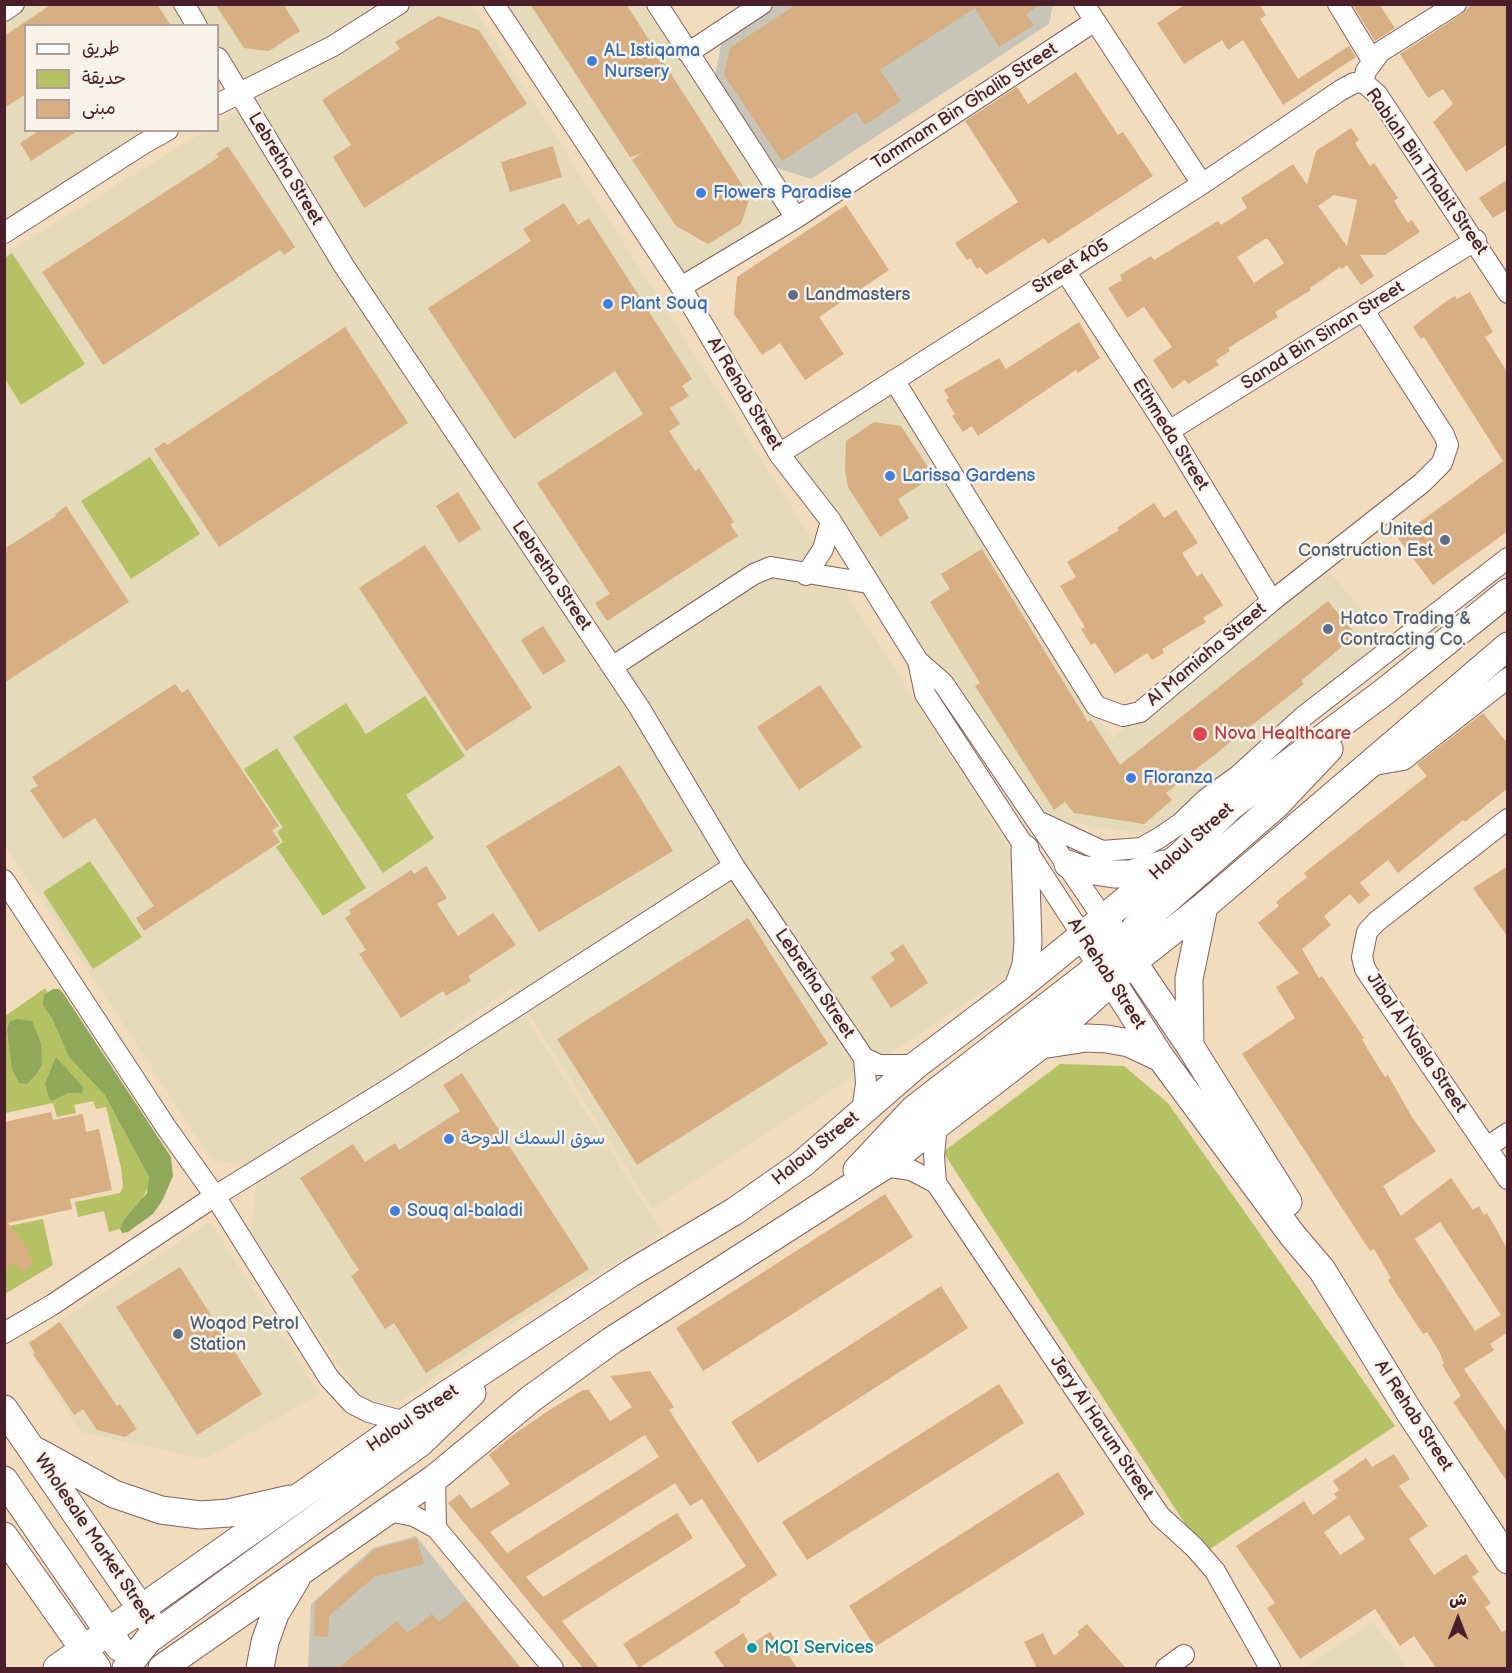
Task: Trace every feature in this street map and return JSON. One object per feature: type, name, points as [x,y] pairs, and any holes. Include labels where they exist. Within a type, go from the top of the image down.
[{"type":"main road","name":"Haloul Street","points":[[117,1662],[108,1634],[405,1422],[631,1274],[735,1211],[802,1164],[916,1065],[1018,988],[1181,855],[1230,807],[1384,692],[1508,592]]},
{"type":"main road","points":[[57,1668],[117,1662],[174,1665],[302,1571],[435,1478],[531,1398],[610,1341],[884,1166],[1041,1044],[1105,973],[1127,955],[1203,906],[1508,646]]},
{"type":"main road","points":[[1127,955],[1137,926],[1276,804],[1384,692]]},
{"type":"main road","points":[[1230,807],[1239,775]]},
{"type":"main road","points":[[1018,988],[1024,975],[1028,942],[1025,849]]},
{"type":"main road","points":[[1068,864],[1097,873],[1131,874],[1163,865],[1181,855]]},
{"type":"main road","points":[[1190,1046],[1190,979],[1203,906]]},
{"type":"main road","points":[[1103,918],[1105,973]]},
{"type":"main road","name":"Al Rehab Street","points":[[1103,918],[1190,1046],[1306,1232],[1322,1270],[1410,1413],[1508,1560]]},
{"type":"main road","name":"Al Rehab Street","points":[[1082,935],[1161,1058],[1302,1248],[1322,1270]]},
{"type":"main road","points":[[827,1203],[914,1108],[1065,994],[1105,973]]},
{"type":"main road","points":[[1041,1044],[1087,1038],[1107,1039],[1129,1043],[1161,1058]]},
{"type":"main road","points":[[117,1662],[420,1443],[519,1349]]},
{"type":"main road","name":"Wholesale Market Street","points":[[4,1409],[158,1632],[174,1665]]},
{"type":"main road","points":[[31,1447],[94,1485],[141,1505],[160,1510],[200,1515],[229,1513],[266,1506],[308,1493]]},
{"type":"main road","points":[[4,1480],[108,1634]]},
{"type":"main road","points":[[4,1536],[117,1662]]},
{"type":"main road","points":[[260,1668],[265,1642],[275,1614],[302,1571]]},
{"type":"main road","points":[[117,1662],[142,1611]]},
{"type":"street","points":[[4,10],[14,4]]},
{"type":"street","points":[[184,4],[196,24]]},
{"type":"street","name":"Lebretha Street","points":[[239,93],[333,46],[399,4]]},
{"type":"street","name":"Al Rehab Street","points":[[494,4],[681,287],[779,454],[831,521],[918,661],[942,683],[1103,918]]},
{"type":"street","points":[[657,4],[796,218]]},
{"type":"street","points":[[688,53],[762,4]]},
{"type":"street","points":[[1338,4],[1372,60]]},
{"type":"street","points":[[1363,82],[1372,60],[1456,4]]},
{"type":"street","points":[[1090,13],[1202,184]]},
{"type":"street","name":"Tammam Bin Ghalib Street","points":[[681,287],[796,218],[1090,13]]},
{"type":"street","name":"Lebretha Street","points":[[219,60],[344,266],[612,667],[734,866],[864,1058],[879,1065],[916,1065]]},
{"type":"street","name":"Street 405","points":[[779,454],[1202,184],[1341,90],[1354,83],[1363,82]]},
{"type":"street","name":"Rabiah Bin Thabit Street","points":[[1363,82],[1377,94],[1476,240],[1508,292]]},
{"type":"street","points":[[219,103],[239,93]]},
{"type":"street","points":[[4,233],[164,132]]},
{"type":"street","name":"Sanad Bin Sinan Street","points":[[1169,431],[1476,240]]},
{"type":"street","name":"Ethmeda Street","points":[[1065,271],[1169,431],[1272,601]]},
{"type":"street","name":"Al Mamiaha Street","points":[[894,380],[1096,706],[1118,716],[1140,711],[1272,601],[1422,483],[1446,456],[1448,445],[1438,423],[1364,311]]},
{"type":"street","points":[[806,575],[823,549],[831,521]]},
{"type":"street","name":"Haloul Street","points":[[1037,821],[1102,851],[1141,848],[1181,823],[1206,799],[1239,775],[1304,716],[1508,558]]},
{"type":"street","points":[[612,667],[754,574],[771,567],[786,568],[806,575],[868,583]]},
{"type":"street","name":"Al Rehab Street","points":[[918,661],[925,694],[1082,935]]},
{"type":"street","points":[[1369,766],[1403,760],[1508,678]]},
{"type":"street","name":"Jibal Al Nasla Street","points":[[1508,819],[1376,922],[1367,932],[1363,945],[1365,969],[1508,1179]]},
{"type":"street","points":[[12,1329],[215,1196],[408,1076],[734,866]]},
{"type":"street","points":[[4,880],[166,1126],[215,1196],[340,1392],[353,1404],[369,1412],[405,1422]]},
{"type":"street","name":"Lebretha Street","points":[[862,1112],[865,1094],[864,1058]]},
{"type":"street","points":[[936,1183],[934,1156],[937,1124]]},
{"type":"street","points":[[1487,1147],[1508,1133]]},
{"type":"street","name":"Jery Al Harum Street","points":[[884,1166],[911,1170],[936,1183],[1160,1516],[1194,1547],[1215,1571],[1270,1668]]},
{"type":"street","points":[[435,1478],[436,1528]]},
{"type":"street","points":[[388,1511],[414,1516],[436,1528],[553,1668]]},
{"type":"street","points":[[1166,1668],[1184,1655]]},
{"type":"shaded area","points":[[5,5],[388,5],[251,91],[239,73],[219,86],[219,24],[24,24],[24,132],[146,132],[5,220]]},
{"type":"shaded area","points":[[409,5],[472,5],[1015,858],[1015,971],[652,1208],[513,988],[393,1069],[405,1088],[255,1181],[243,1166],[212,1159],[5,845],[5,254],[203,132],[219,132],[219,122]]},
{"type":"shaded area","points":[[493,5],[646,5],[784,214],[673,283]]},
{"type":"shaded area","points":[[776,5],[1053,5],[1049,24],[811,179],[777,168],[715,76],[722,40]]},
{"type":"shaded area","points":[[891,387],[1112,739],[1325,566],[1387,642],[1152,834],[1091,827],[1035,811],[787,455]]},
{"type":"shaded area","points":[[511,994],[663,1234],[503,1329],[399,1402],[379,1404],[359,1396],[251,1232],[256,1183],[408,1090],[396,1070]]},
{"type":"shaded area","points":[[210,1222],[320,1394],[205,1459],[80,1432],[25,1344]]},
{"type":"shaded area","points":[[416,1536],[521,1668],[308,1668],[311,1604],[373,1548]]},
{"type":"shaded area","points":[[1373,1621],[1407,1668],[1306,1668]]},
{"type":"green space","points":[[12,253],[85,364],[21,405],[5,379],[5,258]]},
{"type":"green space","points":[[150,457],[200,534],[131,579],[81,501]]},
{"type":"green space","points":[[425,696],[465,756],[406,795],[434,838],[383,873],[293,737],[346,703],[366,734]]},
{"type":"green space","points":[[277,748],[366,888],[323,916],[276,847],[283,842],[277,832],[283,828],[244,769]]},
{"type":"green space","points":[[90,861],[142,937],[93,969],[43,892]]},
{"type":"green space","points":[[45,988],[127,1112],[117,1114],[149,1177],[149,1186],[141,1201],[123,1221],[120,1229],[109,1232],[104,1211],[78,1217],[75,1202],[120,1193],[123,1187],[121,1167],[106,1107],[96,1109],[93,1101],[74,1105],[76,1113],[57,1117],[53,1103],[5,1113],[4,1017]]},
{"type":"green space","points":[[53,989],[59,989],[63,993],[171,1157],[173,1176],[162,1201],[153,1214],[128,1232],[122,1233],[120,1229],[123,1221],[147,1193],[149,1177],[105,1095],[69,1057],[53,1020],[43,1005],[44,995]]},
{"type":"green space","points":[[17,1019],[32,1021],[41,1043],[42,1064],[27,1084],[19,1083],[12,1069],[7,1029],[10,1021]]},
{"type":"green space","points":[[56,1057],[83,1087],[82,1093],[68,1093],[52,1101],[49,1098],[45,1084]]},
{"type":"green space","points":[[1060,1064],[1124,1066],[1168,1103],[1395,1426],[1204,1553],[943,1152]]},
{"type":"green space","points":[[43,1219],[53,1265],[5,1294],[4,1227]]},
{"type":"building","points":[[52,4],[157,4],[170,24],[24,24],[24,95],[4,108],[4,36]]},
{"type":"building","points":[[215,4],[283,4],[300,31],[269,51],[244,48]]},
{"type":"building","points":[[530,4],[626,4],[750,197],[741,224],[708,244],[676,226],[632,160],[642,153],[630,157]]},
{"type":"building","points":[[797,4],[1041,4],[1026,14],[1034,25],[999,47],[975,8],[880,70],[901,101],[865,125],[856,112],[782,161],[724,75],[730,48]]},
{"type":"building","points":[[1186,4],[1259,4],[1266,15],[1260,19],[1298,79],[1349,46],[1356,57],[1283,105],[1243,40],[1228,50],[1222,40],[1184,64],[1157,23]]},
{"type":"building","points":[[1352,4],[1379,4],[1395,28],[1375,41]]},
{"type":"building","points":[[1472,4],[1504,4],[1508,10],[1508,144],[1466,172],[1433,122],[1453,104],[1443,89],[1428,98],[1400,54],[1462,14]]},
{"type":"building","points":[[438,16],[479,30],[527,104],[364,208],[333,157],[351,145],[322,100],[400,49],[395,42]]},
{"type":"building","points":[[1076,72],[1118,135],[1123,132],[1153,176],[1048,244],[1044,238],[986,275],[980,267],[977,269],[970,258],[967,260],[955,243],[1018,202],[965,121],[1017,87],[1028,104]]},
{"type":"building","points":[[1351,128],[1359,140],[1355,143],[1370,166],[1374,163],[1398,198],[1394,201],[1408,223],[1412,220],[1420,232],[1385,255],[1360,255],[1374,276],[1361,285],[1347,265],[1342,269],[1340,267],[1310,288],[1311,290],[1275,312],[1278,317],[1228,348],[1230,351],[1216,360],[1219,365],[1188,384],[1185,380],[1172,389],[1153,360],[1172,347],[1144,307],[1127,318],[1108,288],[1122,280],[1120,275],[1151,256],[1154,260],[1218,221],[1221,225],[1247,208],[1241,198],[1293,164],[1307,185],[1316,151]],"holes":[[[1334,195],[1357,200],[1347,246],[1318,206]],[[1268,239],[1284,263],[1254,283],[1237,257]]]},
{"type":"building","points":[[37,132],[76,132],[31,161],[20,143]]},
{"type":"building","points":[[228,146],[295,247],[284,255],[280,250],[103,365],[42,272],[219,157],[216,154]]},
{"type":"building","points":[[553,146],[562,177],[510,192],[501,162]]},
{"type":"building","points":[[1508,179],[1508,209],[1493,218],[1479,198]]},
{"type":"building","points":[[564,203],[578,225],[589,218],[692,379],[682,386],[689,396],[670,408],[680,424],[669,431],[695,471],[699,468],[734,522],[730,524],[738,536],[607,621],[595,603],[610,594],[537,483],[643,414],[615,371],[514,439],[428,308],[531,241],[523,229]]},
{"type":"building","name":"Landmasters","points":[[846,205],[889,270],[819,317],[844,354],[805,380],[780,343],[762,355],[734,314],[737,277]]},
{"type":"building","points":[[1470,292],[1493,332],[1485,337],[1508,373],[1508,531],[1433,585],[1398,538],[1503,461],[1424,337],[1421,339],[1413,327],[1455,296],[1457,299]]},
{"type":"building","points":[[1079,322],[1100,358],[1078,373],[1076,370],[978,436],[972,426],[963,432],[952,416],[955,414],[946,400],[949,398],[944,390],[999,358],[1006,369]]},
{"type":"building","points":[[345,327],[408,423],[219,547],[154,449],[165,442],[167,445]]},
{"type":"building","name":"Larissa Gardens","points":[[874,422],[901,426],[934,476],[898,499],[909,518],[880,537],[848,487],[845,469],[846,441]]},
{"type":"building","points":[[458,492],[481,529],[459,543],[436,506]]},
{"type":"building","points":[[1154,503],[1164,518],[1176,510],[1198,543],[1182,553],[1197,577],[1202,573],[1223,605],[1203,618],[1206,622],[1162,649],[1164,653],[1152,660],[1147,653],[1115,674],[1095,643],[1091,645],[1081,629],[1085,627],[1060,586],[1076,577],[1067,562],[1119,530],[1117,528]]},
{"type":"building","points":[[66,506],[129,602],[4,683],[4,549],[56,516],[55,514]]},
{"type":"building","points":[[425,545],[532,708],[466,751],[359,588]]},
{"type":"building","points":[[982,549],[1088,722],[1091,720],[1120,765],[1328,601],[1356,635],[1301,681],[1304,684],[1166,793],[1172,800],[1144,824],[1074,813],[1065,802],[1054,810],[975,686],[980,683],[930,602],[950,589],[941,574]]},
{"type":"building","points":[[543,626],[566,661],[543,675],[521,640]]},
{"type":"building","points":[[175,684],[182,693],[188,689],[279,826],[272,830],[280,842],[144,931],[136,918],[154,906],[95,818],[63,839],[30,790],[38,786],[32,777]]},
{"type":"building","points":[[820,685],[862,747],[799,790],[757,727]]},
{"type":"building","points":[[1483,713],[1508,744],[1508,788],[1465,822],[1463,820],[1398,873],[1388,860],[1360,883],[1370,895],[1359,904],[1350,894],[1324,916],[1331,925],[1302,949],[1319,978],[1322,976],[1364,1038],[1362,1039],[1385,1077],[1388,1075],[1412,1117],[1436,1151],[1383,1186],[1401,1216],[1451,1178],[1473,1210],[1479,1206],[1484,1215],[1487,1213],[1508,1250],[1508,1332],[1490,1344],[1494,1350],[1464,1369],[1508,1434],[1508,1483],[1453,1402],[1461,1396],[1442,1365],[1444,1364],[1440,1353],[1427,1332],[1423,1334],[1388,1280],[1391,1278],[1374,1249],[1370,1251],[1242,1054],[1295,1018],[1276,987],[1299,973],[1258,923],[1279,906],[1276,902],[1307,877],[1304,873],[1427,776],[1417,764]],"holes":[[[1440,1222],[1501,1315],[1475,1331],[1415,1239]]]},
{"type":"building","points":[[620,765],[673,851],[539,932],[486,846]]},
{"type":"building","points":[[426,866],[447,898],[437,904],[458,936],[493,913],[516,945],[468,976],[471,981],[446,996],[443,991],[401,1018],[359,954],[366,950],[345,918],[351,914],[349,910],[411,870],[414,874]]},
{"type":"building","points":[[1508,866],[1508,937],[1473,888]]},
{"type":"building","points":[[748,918],[828,1044],[637,1165],[557,1039]]},
{"type":"building","points":[[903,944],[928,983],[891,1008],[871,977],[895,960],[890,953]]},
{"type":"building","points":[[462,1073],[589,1269],[426,1373],[394,1323],[385,1329],[351,1276],[359,1270],[300,1178],[353,1144],[365,1162],[395,1143],[399,1150],[460,1111],[443,1085]]},
{"type":"building","points":[[51,1112],[53,1120],[83,1114],[86,1132],[99,1129],[112,1190],[70,1199],[72,1209],[8,1223],[30,1252],[27,1254],[34,1263],[22,1272],[15,1263],[4,1270],[4,1122]]},
{"type":"building","points":[[885,1194],[913,1237],[703,1371],[676,1328]]},
{"type":"building","name":"Woqod Petrol Station","points":[[180,1267],[262,1394],[197,1435],[116,1307]]},
{"type":"building","points":[[941,1286],[968,1328],[758,1463],[731,1422]]},
{"type":"building","points":[[60,1322],[117,1406],[120,1404],[137,1429],[125,1437],[97,1430],[83,1409],[74,1415],[33,1354],[35,1353],[29,1343]]},
{"type":"building","points":[[650,1371],[674,1407],[669,1410],[777,1575],[739,1600],[741,1602],[639,1668],[623,1644],[746,1566],[702,1499],[690,1506],[675,1483],[526,1577],[543,1597],[677,1513],[693,1538],[562,1621],[599,1668],[583,1668],[448,1503],[460,1494],[471,1509],[510,1484],[489,1455],[513,1435],[583,1390],[589,1390],[610,1421],[632,1407],[610,1376]],"holes":[[[645,1435],[659,1457],[507,1553],[490,1532]]]},
{"type":"building","points":[[999,1384],[1024,1423],[807,1560],[782,1522]]},
{"type":"building","points":[[1394,1454],[1410,1479],[1399,1486],[1428,1526],[1409,1539],[1434,1575],[1466,1554],[1479,1572],[1472,1577],[1491,1603],[1485,1607],[1502,1632],[1508,1629],[1508,1668],[1436,1668],[1414,1636],[1400,1646],[1375,1609],[1300,1659],[1267,1608],[1275,1603],[1236,1546],[1304,1501],[1313,1515],[1337,1498],[1334,1494],[1339,1490],[1333,1481],[1366,1458],[1372,1467]],"holes":[[[1349,1515],[1365,1539],[1340,1555],[1324,1532]]]},
{"type":"building","points":[[1058,1472],[1085,1514],[875,1647],[849,1606]]},
{"type":"building","points":[[417,1538],[424,1564],[374,1577],[329,1616],[328,1637],[314,1636],[315,1602],[375,1549]]},
{"type":"building","points":[[466,1600],[520,1668],[338,1668],[397,1621],[407,1633],[432,1614],[439,1622]]},
{"type":"building","points":[[1087,1624],[1126,1668],[1037,1668],[1024,1642],[1043,1633],[1054,1656],[1079,1635],[1077,1632]]},
{"type":"building","name":"MOI Services","points":[[770,1632],[778,1644],[780,1642],[797,1668],[725,1668],[714,1652],[743,1633],[750,1645]]},
{"type":"place","name":"AL Istiqama Nursery","points":[[592,61]]},
{"type":"place","name":"Flowers Paradise","points":[[701,193]]},
{"type":"place","name":"Landmasters","points":[[793,295]]},
{"type":"place","name":"Plant Souq","points":[[608,304]]},
{"type":"place","name":"Larissa Gardens","points":[[890,476]]},
{"type":"place","name":"United Construction Est","points":[[1445,540]]},
{"type":"place","name":"Hatco Trading & Contracting Co.","points":[[1328,629]]},
{"type":"place","name":"Nova Healthcare","points":[[1200,734]]},
{"type":"place","name":"Floranza","points":[[1131,778]]},
{"type":"place","name":"سوق السمك الدوحة","points":[[449,1139]]},
{"type":"place","name":"Souq al-baladi","points":[[395,1211]]},
{"type":"place","name":"Woqod Petrol Station","points":[[178,1334]]},
{"type":"place","name":"MOI Services","points":[[752,1648]]}]
